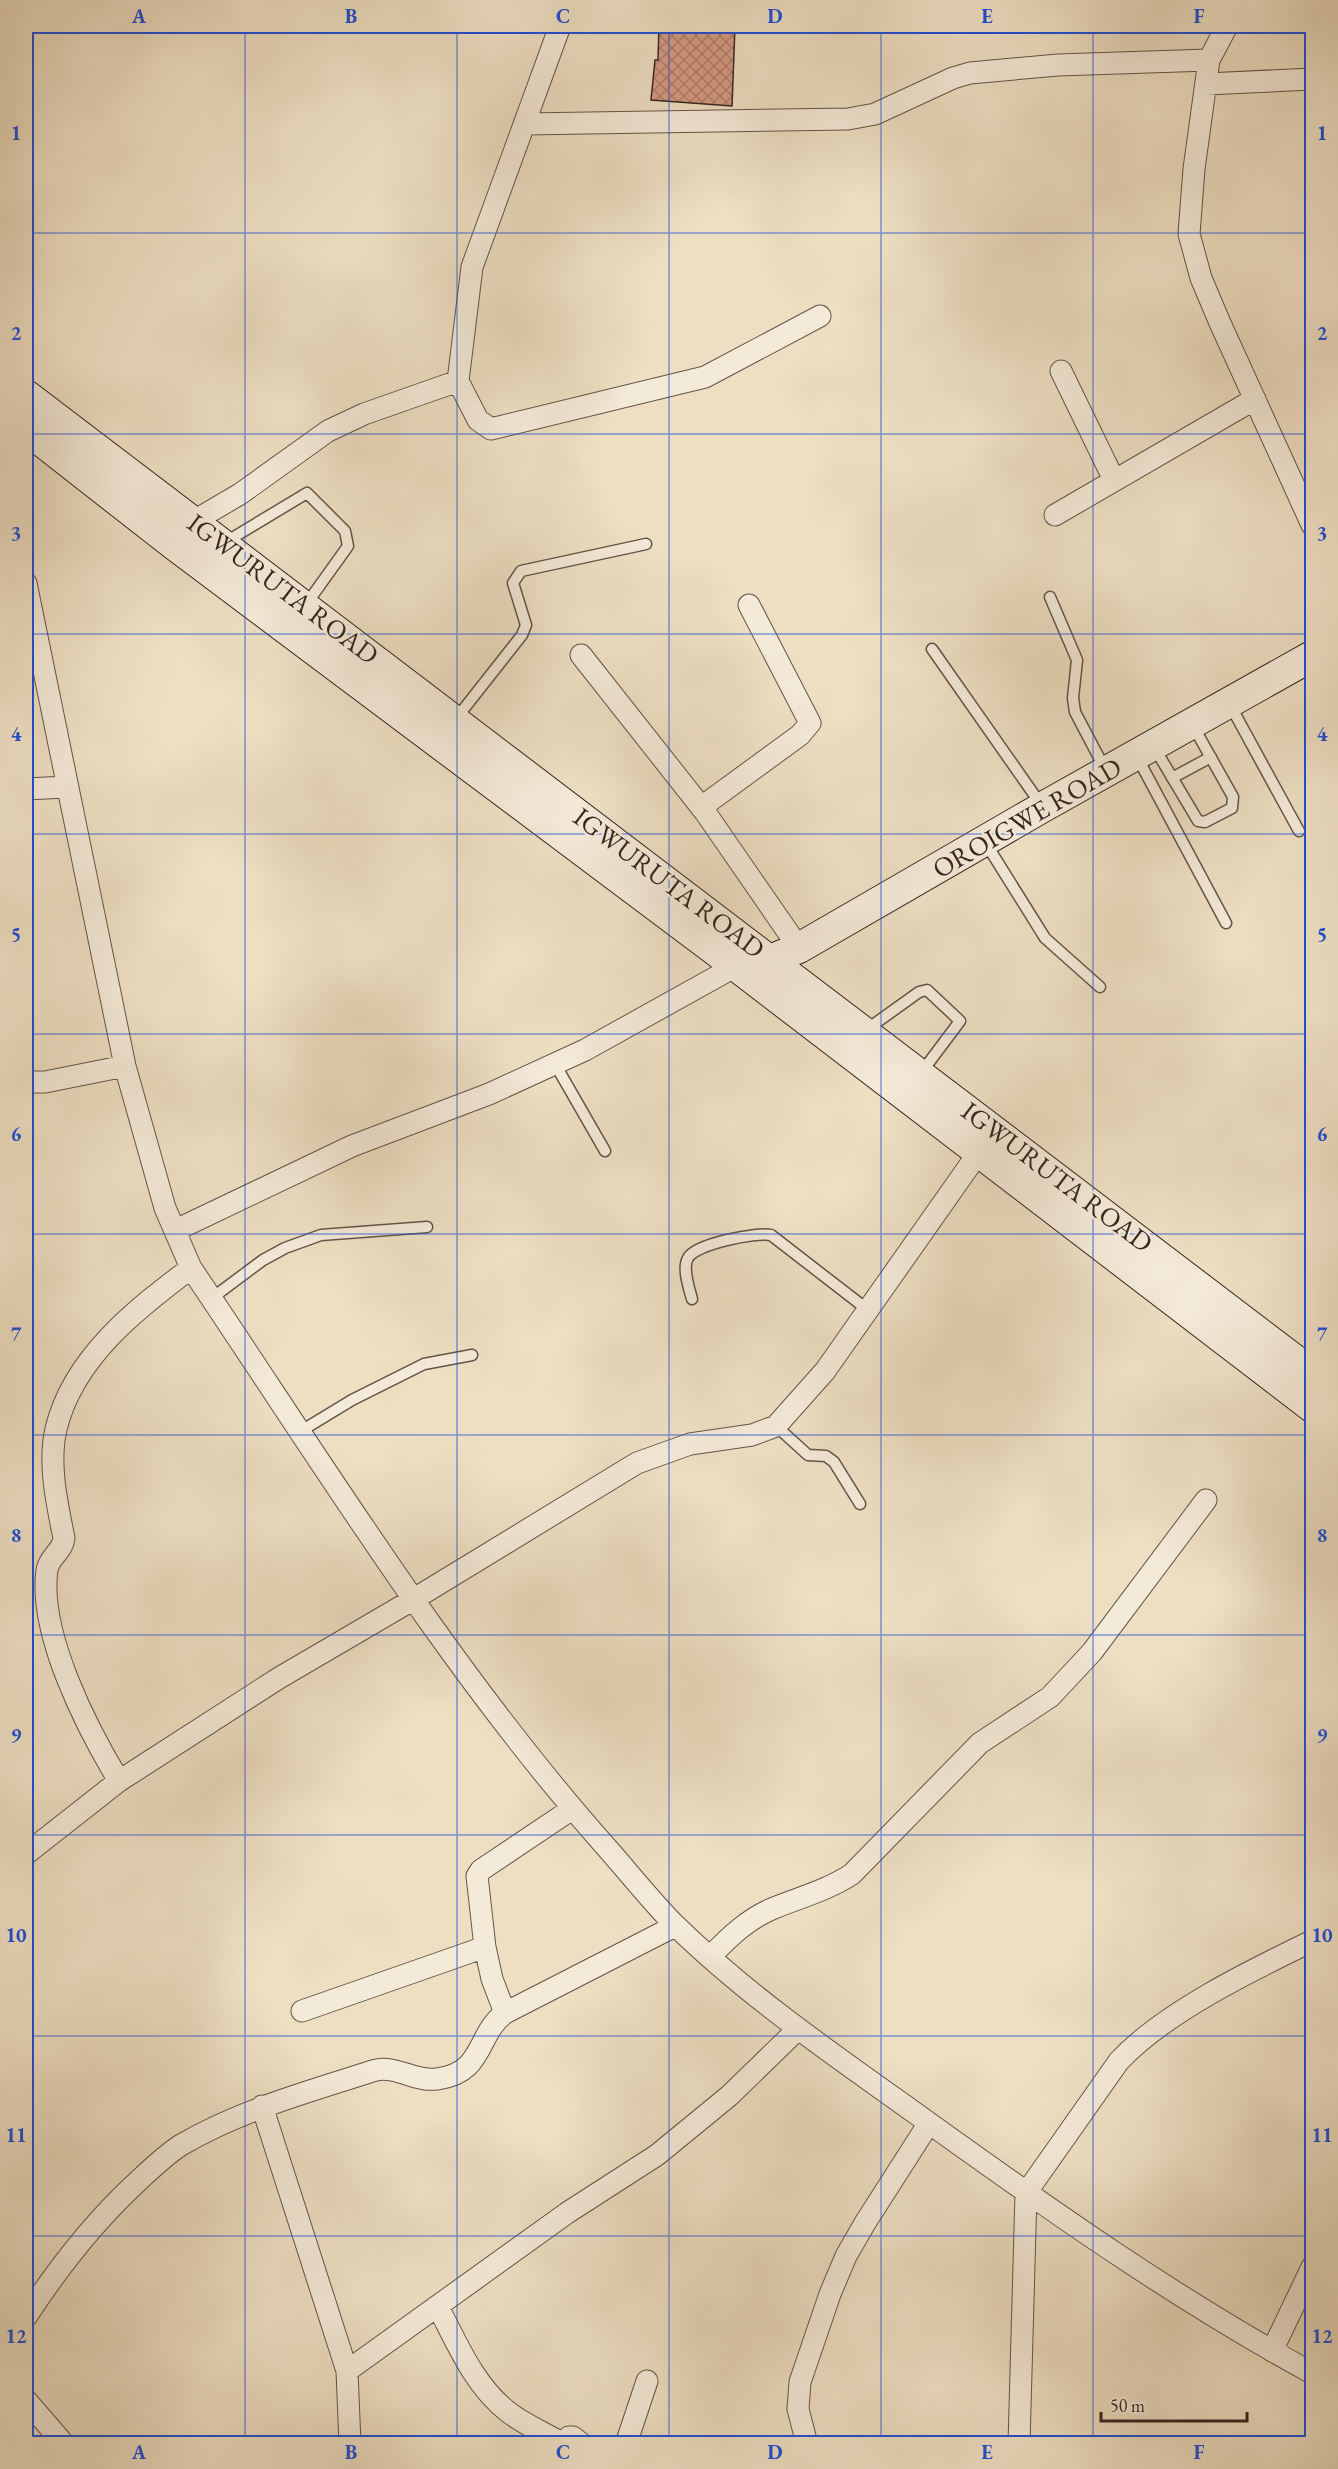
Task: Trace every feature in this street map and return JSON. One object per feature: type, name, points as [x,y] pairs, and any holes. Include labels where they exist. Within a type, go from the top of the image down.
[{"type":"main road","name":"IGWURUTA ROAD","points":[[26,395],[1312,1373]]},
{"type":"main road","name":"IGWURUTA ROAD","points":[[26,429],[173,544],[736,966],[1312,1407]]},
{"type":"main road","name":"OROIGWE ROAD","points":[[736,966],[770,960],[799,948],[1043,807],[1312,656]]},
{"type":"street","points":[[560,26],[472,267],[458,381],[478,420],[491,429],[705,377],[820,316]]},
{"type":"street","points":[[1227,26],[1209,60],[1194,169],[1189,234],[1201,278],[1312,525]]},
{"type":"street","points":[[524,124],[848,119],[875,114],[953,78],[970,73],[1059,65],[1209,60]]},
{"type":"street","points":[[1206,84],[1312,79]]},
{"type":"street","points":[[1060,371],[1114,480]]},
{"type":"street","points":[[194,521],[240,494],[328,431],[364,414],[458,381]]},
{"type":"street","points":[[1055,515],[1255,399]]},
{"type":"street","points":[[26,583],[125,1066],[151,1164],[191,1268],[414,1599],[502,1722],[572,1809],[675,1926],[798,2029],[1026,2193],[1159,2282],[1312,2373]]},
{"type":"street","points":[[705,812],[707,803],[800,735],[810,723],[749,605]]},
{"type":"street","points":[[581,655],[705,812],[799,948]]},
{"type":"street","points":[[26,789],[66,787]]},
{"type":"street","points":[[176,1230],[352,1146],[489,1094],[585,1050],[736,966]]},
{"type":"street","points":[[26,1082],[45,1082],[125,1066]]},
{"type":"street","points":[[26,1854],[119,1781],[279,1678],[637,1463],[690,1444],[752,1435],[776,1426],[825,1371],[979,1152]]},
{"type":"street","points":[[119,1781],[73,1696],[47,1604],[49,1562],[64,1544],[53,1460],[56,1431],[64,1406],[84,1370],[114,1330],[142,1305],[191,1268]]},
{"type":"street","points":[[711,1956],[753,1919],[772,1909],[835,1885],[852,1874],[980,1743],[1050,1697],[1092,1652],[1206,1500]]},
{"type":"street","points":[[505,2013],[492,1979],[485,1947],[477,1876],[481,1870],[572,1809]]},
{"type":"street","points":[[26,2317],[63,2261],[101,2217],[164,2157],[181,2145],[262,2106],[385,2069],[435,2079],[454,2075],[470,2064],[482,2048],[496,2020],[505,2013],[675,1926]]},
{"type":"street","points":[[1019,2444],[1026,2193],[1119,2061],[1131,2048],[1203,1999],[1312,1941]]},
{"type":"street","points":[[302,2011],[485,1947]]},
{"type":"street","points":[[347,2371],[567,2212],[657,2155],[729,2096],[798,2029]]},
{"type":"street","points":[[262,2106],[347,2371],[351,2444]]},
{"type":"street","points":[[807,2444],[798,2409],[800,2382],[830,2294],[846,2256],[865,2223],[929,2123]]},
{"type":"street","points":[[1272,2351],[1312,2267]]},
{"type":"street","points":[[438,2307],[475,2374],[492,2397],[508,2412],[565,2444],[569,2437],[573,2437],[582,2444]]},
{"type":"street","points":[[626,2444],[647,2381]]},
{"type":"street","points":[[26,2400],[64,2444]]},
{"type":"lane","points":[[223,543],[306,493],[345,531],[348,546],[305,606]]},
{"type":"lane","points":[[455,720],[522,635],[526,625],[513,583],[521,571],[646,544]]},
{"type":"lane","points":[[1050,597],[1077,660],[1073,698],[1075,712],[1106,772]]},
{"type":"lane","points":[[932,649],[1043,807]]},
{"type":"lane","points":[[1229,703],[1299,831]]},
{"type":"lane","points":[[1145,750],[1172,778],[1198,821],[1205,822],[1232,808],[1234,802],[1192,724]]},
{"type":"lane","points":[[1145,750],[1226,923]]},
{"type":"lane","points":[[1172,778],[1211,757]]},
{"type":"lane","points":[[985,842],[1045,938],[1100,987]]},
{"type":"lane","points":[[864,1031],[920,992],[927,990],[960,1021],[920,1074]]},
{"type":"lane","points":[[555,1064],[604,1151]]},
{"type":"lane","points":[[212,1298],[263,1260],[285,1248],[321,1235],[427,1227]]},
{"type":"lane","points":[[692,1299],[686,1259],[694,1250],[759,1233],[771,1235],[868,1310]]},
{"type":"lane","points":[[301,1431],[352,1400],[424,1364],[472,1354]]},
{"type":"lane","points":[[776,1426],[808,1455],[826,1456],[834,1462],[860,1504]]},
{"type":"building","points":[[659,26],[735,26],[732,106],[651,100],[655,60],[658,60]]}]
